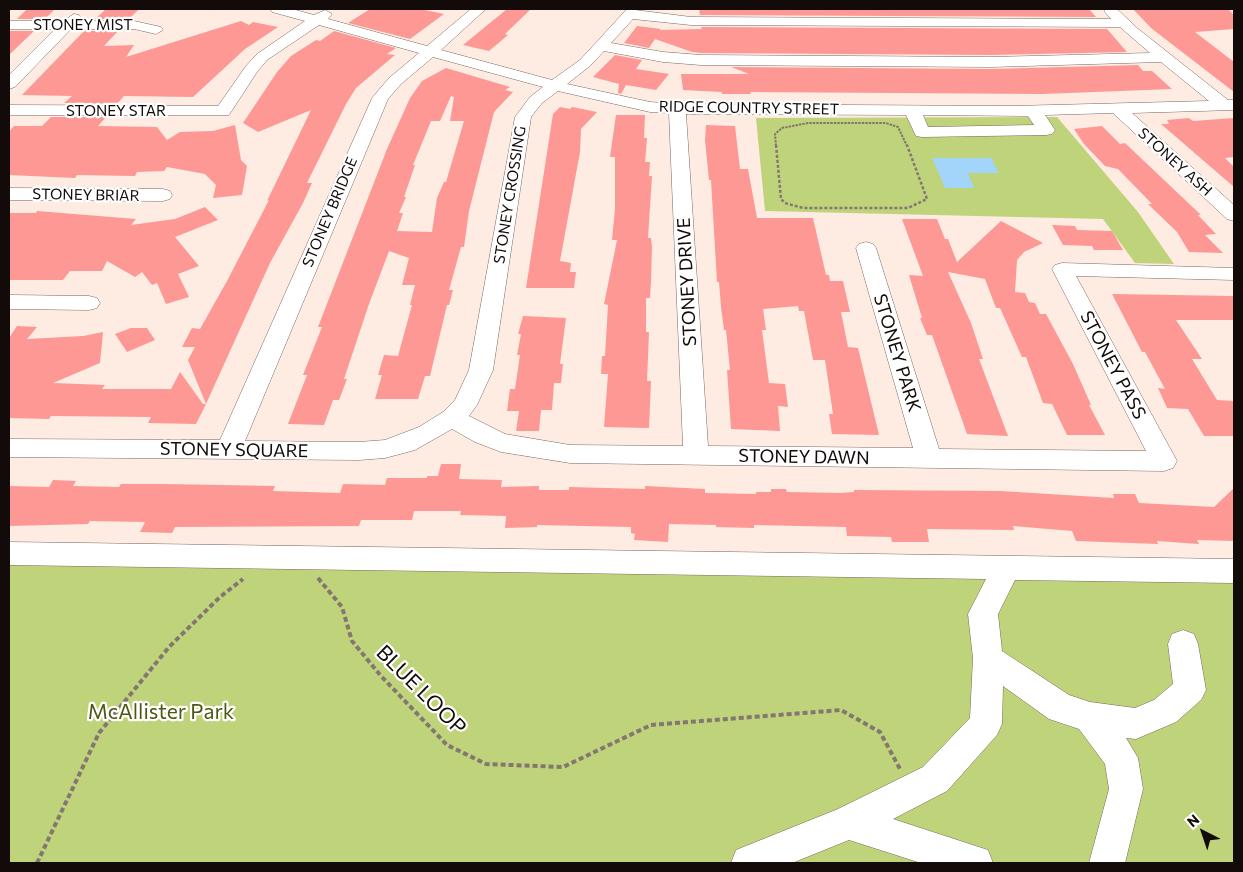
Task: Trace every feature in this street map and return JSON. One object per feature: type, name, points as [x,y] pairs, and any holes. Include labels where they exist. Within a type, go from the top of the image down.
[{"type":"street","points":[[9,84],[83,9]]},
{"type":"street","name":"RIDGE COUNTRY STREET","points":[[277,9],[605,99],[677,109],[1033,110],[1229,105]]},
{"type":"street","points":[[317,20],[333,9]]},
{"type":"street","name":"STONEY BRIDGE","points":[[228,450],[380,98],[395,81],[479,9]]},
{"type":"street","points":[[1109,9],[1122,23],[1163,56],[1229,105]]},
{"type":"street","points":[[632,11],[691,21],[1122,23]]},
{"type":"street","name":"STONEY CROSSING","points":[[452,418],[465,405],[481,370],[523,117],[532,104],[585,63],[632,11]]},
{"type":"street","name":"STONEY STAR","points":[[9,110],[223,112],[251,70],[262,58],[317,20]]},
{"type":"street","name":"STONEY MIST","points":[[9,25],[144,25],[156,30]]},
{"type":"street","points":[[602,46],[663,57],[701,60],[991,62],[1163,56]]},
{"type":"street","name":"STONEY ASH","points":[[1117,108],[1234,215]]},
{"type":"street","name":"STONEY DRIVE","points":[[677,109],[696,456]]},
{"type":"street","points":[[912,110],[922,132],[1046,130],[1033,110]]},
{"type":"street","name":"STONEY BRIAR","points":[[9,194],[163,196]]},
{"type":"street","name":"STONEY PARK","points":[[866,248],[928,459]]},
{"type":"street","name":"STONEY PASS","points":[[1164,460],[1062,269],[1234,274]]},
{"type":"street","points":[[9,302],[89,303]]},
{"type":"street","name":"STONEY SQUARE","points":[[9,448],[359,451],[384,449],[428,434],[452,418]]},
{"type":"street","name":"STONEY DAWN","points":[[452,418],[501,443],[541,451],[570,454],[1164,460]]},
{"type":"street","points":[[9,553],[1234,571]]},
{"type":"street","points":[[749,863],[850,822],[935,779],[986,724],[988,658],[983,614],[1007,568]]},
{"type":"street","points":[[988,658],[1060,708],[1090,717],[1136,724],[1165,711],[1190,690],[1183,644]]},
{"type":"street","points":[[1090,717],[1121,758],[1126,788],[1107,863]]},
{"type":"street","points":[[850,822],[975,863]]},
{"type":"path","points":[[808,123],[893,125],[902,132],[918,173],[926,199],[908,208],[794,208],[780,199],[775,134],[782,128],[808,123]]},
{"type":"path","name":"BLUE LOOP","points":[[314,573],[342,607],[352,641],[380,676],[448,745],[486,764],[562,767],[651,725],[841,710],[880,732],[913,790]]},
{"type":"path","points":[[37,863],[99,733],[169,647],[220,597],[249,575]]},
{"type":"green space","points":[[1057,117],[1138,212],[1174,264],[1135,263],[1103,219],[765,211],[756,118]]},
{"type":"green space","name":"McAllister Park","points":[[9,559],[1234,579],[1234,863],[9,863]]},
{"type":"water","points":[[932,158],[991,158],[999,173],[968,173],[974,188],[945,188]]},
{"type":"building","points":[[27,9],[55,9],[45,19],[17,19]]},
{"type":"building","points":[[106,9],[139,9],[129,19],[95,19]]},
{"type":"building","points":[[370,9],[420,9],[444,14],[410,39],[348,23]]},
{"type":"building","points":[[507,9],[531,9],[505,34],[508,35],[489,51],[463,45]]},
{"type":"building","points":[[699,9],[1089,9],[1096,17],[700,15]]},
{"type":"building","points":[[1133,9],[1228,9],[1234,15],[1234,29],[1195,32],[1234,62],[1234,92],[1151,28]]},
{"type":"building","points":[[241,21],[249,25],[253,22],[278,27],[245,49],[193,97],[124,96],[117,104],[64,103],[72,96],[22,95],[84,31],[118,31],[104,46],[134,45],[126,57]]},
{"type":"building","points":[[637,26],[660,30],[702,29],[701,27],[1107,29],[1127,52],[991,55],[701,53],[692,52],[655,39],[649,48],[624,43]]},
{"type":"building","points":[[9,31],[34,31],[9,55]]},
{"type":"building","points":[[334,31],[396,48],[387,54],[395,55],[356,88],[346,104],[307,183],[312,183],[303,203],[270,263],[206,404],[188,360],[195,347],[182,347],[192,328],[200,329],[227,281],[269,200],[267,201],[311,110],[258,132],[243,123],[277,72],[291,56],[316,40],[320,41]]},
{"type":"building","points":[[615,55],[642,60],[636,69],[669,74],[656,90],[626,85],[621,94],[618,93],[619,84],[593,77]]},
{"type":"building","points":[[1138,65],[1143,71],[1152,71],[1172,89],[1042,94],[750,92],[751,94],[722,94],[722,92],[683,90],[681,74],[749,74],[731,67],[991,69]]},
{"type":"building","points":[[446,68],[510,87],[505,90],[513,92],[494,112],[469,211],[464,247],[461,247],[449,290],[453,290],[449,305],[447,305],[430,376],[425,376],[418,399],[375,399],[382,375],[378,375],[384,355],[398,356],[412,305],[410,305],[415,285],[402,285],[409,258],[389,251],[369,304],[339,400],[333,400],[324,425],[288,424],[307,375],[303,375],[322,327],[318,327],[387,149],[410,98],[422,81]],"holes":[[[451,96],[454,97],[450,121],[464,121],[446,182],[444,182],[437,198],[432,232],[397,231],[403,213],[399,213],[406,197],[404,197],[415,165],[413,165],[431,121],[440,121]]]},
{"type":"building","points":[[560,107],[570,109],[572,107],[597,112],[581,129],[580,152],[560,261],[571,263],[570,272],[576,272],[574,288],[526,288],[553,114]]},
{"type":"building","points":[[616,115],[645,115],[644,138],[647,138],[645,162],[650,162],[649,176],[652,176],[648,238],[651,238],[652,247],[651,281],[650,298],[646,298],[646,332],[649,332],[647,381],[651,381],[649,428],[604,427],[608,374],[601,374],[602,356],[605,356],[608,305],[604,304],[617,240],[612,240],[615,209],[615,157],[610,157]]},
{"type":"building","points":[[51,117],[106,117],[98,126],[157,127],[167,140],[180,132],[213,131],[235,125],[241,160],[247,166],[242,195],[213,198],[216,185],[205,174],[167,167],[164,171],[137,172],[135,176],[77,175],[75,178],[9,175],[9,132],[14,126],[42,126]]},
{"type":"building","points":[[1189,118],[1193,121],[1234,118],[1234,157],[1225,158],[1234,167],[1234,187],[1161,124],[1169,124],[1167,120]]},
{"type":"building","points":[[706,125],[735,126],[740,169],[748,169],[757,218],[813,218],[826,275],[829,275],[830,281],[843,281],[850,312],[841,312],[848,347],[858,348],[879,435],[832,434],[829,414],[833,414],[825,360],[813,360],[804,311],[799,311],[798,306],[763,309],[766,330],[762,330],[769,383],[785,384],[788,407],[778,406],[780,431],[731,429],[727,370],[730,370],[719,282],[717,282],[711,180],[709,180],[705,140]]},
{"type":"building","points":[[1102,126],[1120,144],[1125,143],[1201,215],[1198,215],[1216,234],[1205,235],[1223,253],[1189,252],[1177,232],[1148,204],[1152,204],[1118,169],[1105,166],[1084,144],[1074,129]]},
{"type":"building","points":[[205,207],[218,220],[175,237],[199,266],[178,274],[189,297],[166,304],[157,283],[152,285],[142,272],[135,277],[107,261],[102,271],[70,271],[63,280],[9,280],[9,213],[36,213],[37,211],[136,219],[131,225],[175,219]]},
{"type":"building","points":[[902,219],[937,219],[945,239],[948,239],[957,262],[1001,221],[1043,243],[1024,252],[1017,260],[1015,292],[1025,293],[1029,302],[1035,303],[1040,314],[1046,314],[1073,364],[1091,405],[1089,405],[1105,435],[1067,435],[1052,404],[1043,403],[1026,357],[1022,357],[1000,308],[996,308],[985,279],[948,272],[971,323],[983,359],[979,359],[1008,436],[967,434],[932,335],[927,335],[920,318],[922,318],[909,275],[923,276]]},
{"type":"building","points":[[1052,225],[1075,226],[1077,230],[1112,231],[1123,250],[1094,250],[1092,246],[1063,245]]},
{"type":"building","points":[[1112,294],[1234,296],[1234,320],[1176,320],[1202,359],[1192,359],[1217,400],[1234,401],[1234,436],[1204,436],[1188,409],[1167,408],[1158,388],[1165,389],[1145,352],[1142,352]]},
{"type":"building","points":[[523,316],[566,318],[560,364],[563,364],[561,383],[554,383],[552,410],[541,410],[539,431],[516,431],[519,411],[507,411],[510,389],[515,389],[520,355],[517,355],[521,334],[518,334]]},
{"type":"building","points":[[17,326],[37,327],[27,339],[83,336],[103,332],[100,363],[53,383],[105,385],[102,389],[171,389],[180,372],[203,404],[206,404],[196,424],[148,423],[151,417],[51,416],[49,419],[9,418],[9,338]]},
{"type":"building","points":[[131,328],[147,328],[155,340],[127,352],[115,334]]},
{"type":"building","points":[[441,464],[461,464],[459,479],[502,480],[501,487],[539,486],[539,490],[569,490],[569,487],[645,489],[645,486],[705,489],[705,493],[756,494],[756,492],[771,492],[771,489],[786,489],[787,492],[840,493],[854,492],[854,490],[1000,491],[1114,498],[1113,494],[1135,494],[1139,503],[1214,507],[1234,488],[1234,541],[1197,540],[1199,544],[1157,541],[1158,544],[1076,541],[1072,531],[1013,526],[1014,530],[927,529],[929,542],[892,542],[891,537],[847,536],[846,527],[754,525],[754,528],[669,524],[668,542],[634,540],[635,534],[631,533],[631,527],[537,525],[537,527],[505,528],[506,516],[460,515],[461,511],[414,511],[412,520],[361,520],[359,526],[175,527],[172,533],[140,532],[145,522],[90,521],[88,524],[9,526],[9,486],[49,487],[53,480],[76,481],[73,486],[119,487],[121,484],[164,484],[275,486],[273,491],[340,493],[343,484],[385,485],[387,478],[427,478],[427,476],[438,476]]}]
